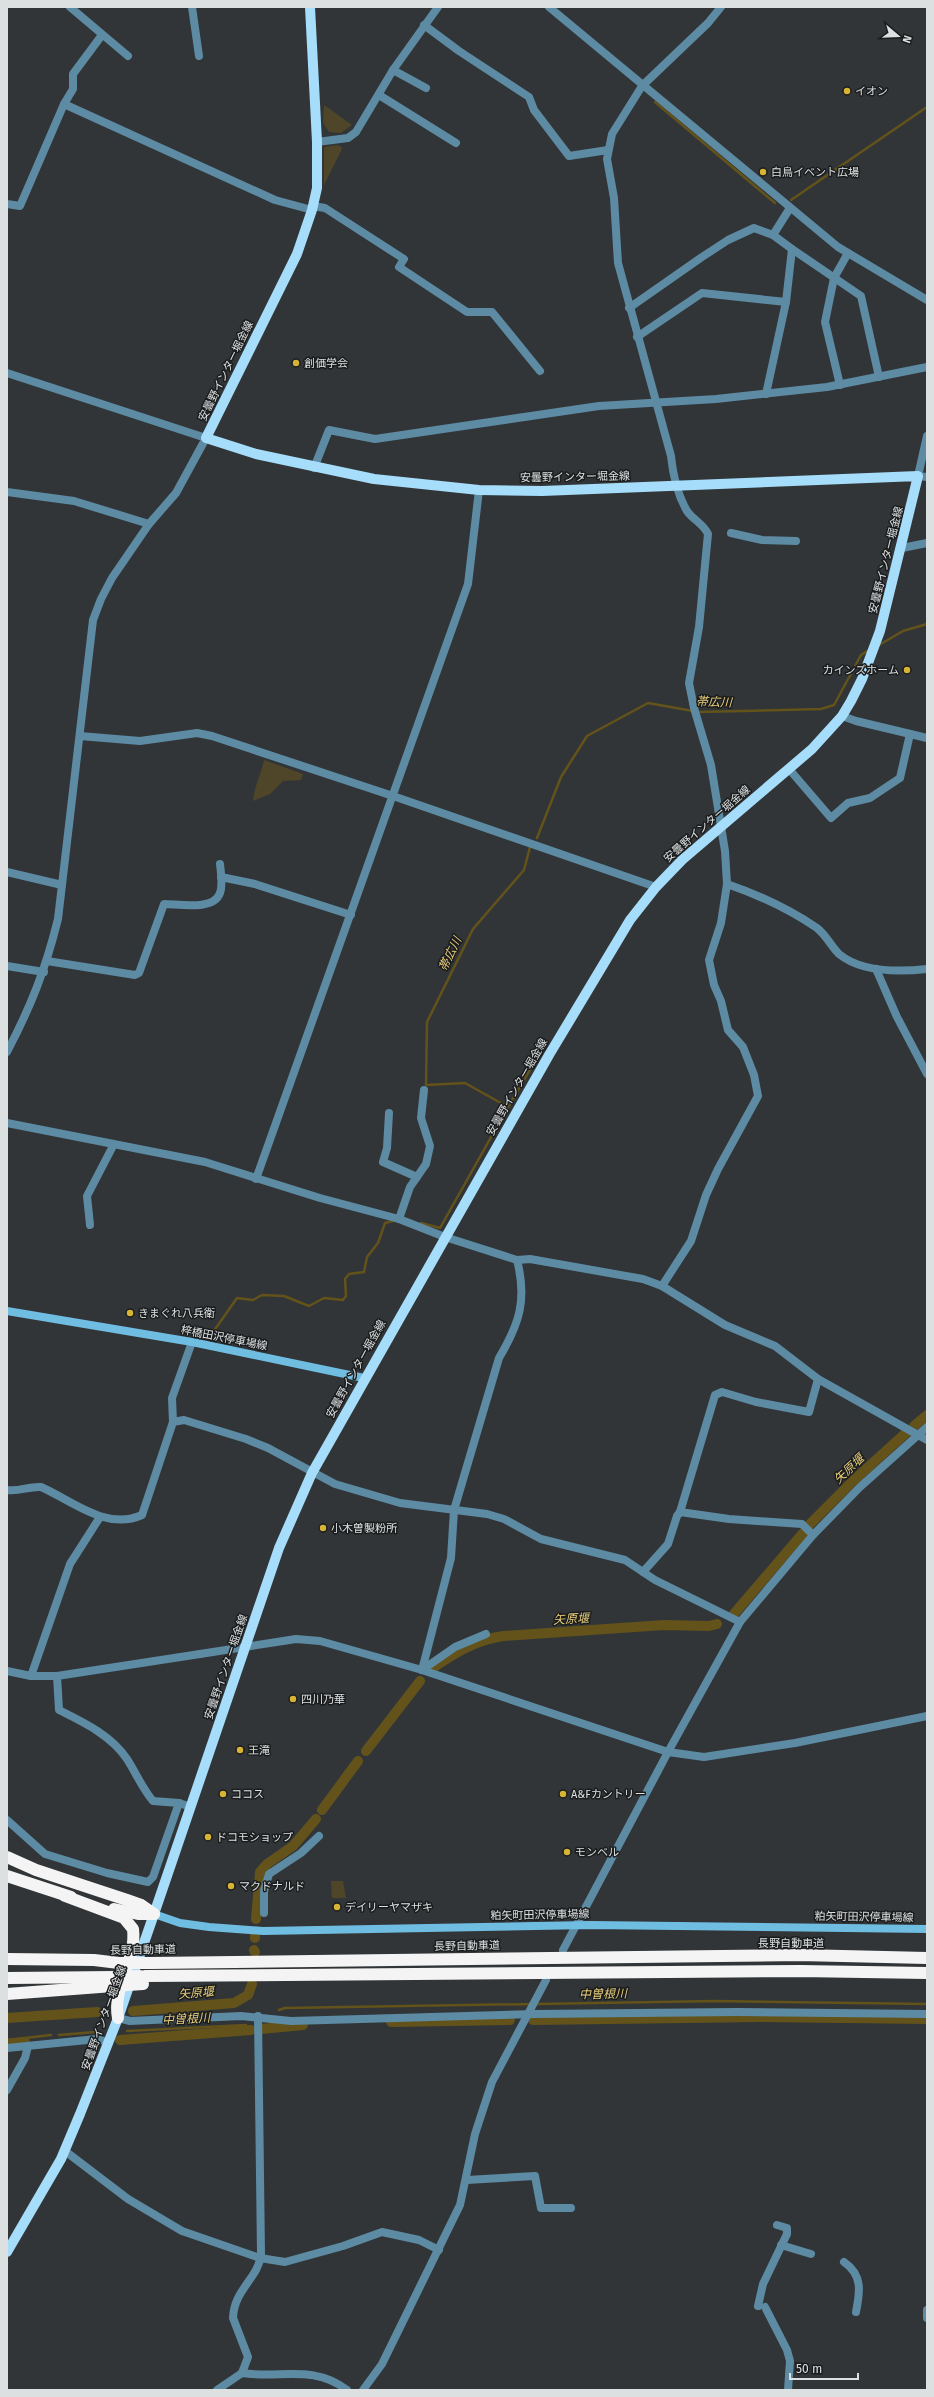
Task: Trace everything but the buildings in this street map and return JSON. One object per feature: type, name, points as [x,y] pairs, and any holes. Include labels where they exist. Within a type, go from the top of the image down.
[{"type":"highway","points":[[7,1857],[36,1870],[128,1900],[154,1914]]},
{"type":"highway","points":[[7,1876],[124,1918],[133,1929],[133,1945],[116,1998],[118,2018]]},
{"type":"highway","points":[[65,1896],[124,1912],[154,1914]]},
{"type":"highway","name":"長野自動車道","points":[[7,1964],[800,1955],[927,1958]]},
{"type":"highway","points":[[7,1958],[94,1960],[119,1963]]},
{"type":"highway","points":[[7,1978],[114,1981],[221,1976],[792,1971],[927,1973]]},
{"type":"highway","points":[[7,1994],[114,1981]]},
{"type":"main road","name":"安曇野インター堀金線","points":[[7,2252],[64,2151],[118,2018],[279,1548],[312,1473],[364,1378],[615,942],[656,887],[720,826],[812,749],[842,716],[862,679],[872,655],[923,477],[542,491],[479,490],[374,480],[256,454],[206,438],[297,254],[312,208],[316,188],[317,142],[310,7]]},
{"type":"main road","name":"梓橋田沢停車場線","points":[[7,1311],[192,1342],[364,1378]]},
{"type":"main road","name":"粕矢町田沢停車場線","points":[[154,1914],[180,1922],[245,1930],[744,1925],[927,1929]]},
{"type":"street","points":[[70,7],[128,56]]},
{"type":"street","points":[[192,7],[199,56]]},
{"type":"street","points":[[317,142],[348,138],[356,132],[394,70],[438,7]]},
{"type":"street","points":[[549,7],[790,208],[848,253],[927,300]]},
{"type":"street","points":[[662,1286],[691,1241],[718,1169],[758,1096],[754,1075],[743,1047],[728,1030],[721,1001],[714,985],[709,960],[721,922],[727,884],[725,851],[711,765],[694,708],[689,683],[699,627],[708,534],[704,526],[688,512],[676,486],[656,402],[629,308],[618,263],[614,198],[607,159],[612,134],[642,86],[708,23],[721,7]]},
{"type":"street","points":[[424,25],[459,51],[529,97],[534,110],[569,156],[608,150]]},
{"type":"street","points":[[7,204],[20,206],[64,104],[73,89],[73,74],[102,35]]},
{"type":"street","points":[[394,70],[426,88]]},
{"type":"street","points":[[378,95],[456,143]]},
{"type":"street","points":[[64,104],[275,200],[312,208],[325,208],[404,259],[399,267],[467,312],[492,312],[540,371]]},
{"type":"street","points":[[773,235],[790,208]]},
{"type":"street","points":[[629,308],[728,240],[754,228],[773,235],[861,296],[879,377]]},
{"type":"street","points":[[766,394],[786,302],[792,249]]},
{"type":"street","points":[[840,384],[826,322],[834,278],[848,253]]},
{"type":"street","points":[[637,337],[702,293],[786,302]]},
{"type":"street","points":[[314,468],[329,430],[375,438],[599,406],[766,394],[840,384],[927,367]]},
{"type":"street","points":[[7,373],[206,438],[176,493],[149,524],[112,578],[101,599],[93,620],[58,919],[48,961],[36,994],[7,1052]]},
{"type":"street","points":[[923,477],[927,436]]},
{"type":"street","points":[[256,1179],[468,584],[479,490]]},
{"type":"street","points":[[7,492],[74,501],[149,524]]},
{"type":"street","points":[[732,533],[762,540],[796,541]]},
{"type":"street","points":[[902,548],[927,543]]},
{"type":"street","points":[[842,716],[856,721],[927,738]]},
{"type":"street","points":[[80,736],[140,741],[197,734],[212,736],[393,796],[656,887]]},
{"type":"street","points":[[789,769],[832,818],[848,803],[870,798],[900,778],[910,734]]},
{"type":"street","points":[[48,961],[135,975],[139,973],[164,904],[207,904],[217,898],[221,892],[220,864]]},
{"type":"street","points":[[7,872],[62,885]]},
{"type":"street","points":[[221,877],[255,884],[350,915]]},
{"type":"street","points":[[727,884],[764,897],[806,921],[820,930],[839,954],[876,969],[905,971],[927,968]]},
{"type":"street","points":[[7,966],[44,972]]},
{"type":"street","points":[[876,969],[897,1017],[927,1074]]},
{"type":"street","points":[[399,1219],[410,1187],[426,1164],[430,1146],[421,1118],[424,1090]]},
{"type":"street","points":[[389,1113],[388,1148],[383,1162],[418,1177]]},
{"type":"street","points":[[7,1123],[199,1161],[256,1179],[399,1219],[445,1237],[517,1260],[530,1259],[643,1279],[662,1286],[725,1325],[775,1346],[818,1379],[927,1440]]},
{"type":"street","points":[[90,1225],[88,1196],[114,1144]]},
{"type":"street","points":[[422,1670],[451,1558],[454,1510],[499,1358],[510,1339],[522,1305],[522,1280],[517,1260]]},
{"type":"street","points":[[7,1490],[14,1491],[41,1487],[100,1517],[114,1520],[133,1519],[142,1515],[173,1422],[172,1398],[192,1342]]},
{"type":"street","points":[[643,1572],[668,1544],[676,1516],[680,1512],[715,1395],[722,1392],[756,1402],[809,1412],[818,1379]]},
{"type":"street","points":[[173,1422],[184,1420],[246,1438],[268,1448],[335,1484],[400,1503],[473,1511],[504,1519],[541,1539],[614,1556],[625,1560],[643,1572],[740,1622]]},
{"type":"street","points":[[564,1950],[668,1752],[740,1622],[814,1535],[860,1487],[927,1427]]},
{"type":"street","points":[[680,1512],[729,1519],[802,1524],[814,1535]]},
{"type":"street","points":[[31,1676],[70,1564],[100,1517]]},
{"type":"street","points":[[422,1670],[455,1647],[486,1634]]},
{"type":"street","points":[[7,1671],[31,1676],[57,1676],[296,1639],[320,1641],[422,1670],[668,1752],[704,1757],[795,1744],[927,1716]]},
{"type":"street","points":[[57,1676],[59,1710],[87,1724],[116,1746],[153,1801],[179,1803],[191,1807]]},
{"type":"street","points":[[7,1820],[46,1854],[107,1873],[148,1882],[153,1877],[179,1803]]},
{"type":"street","points":[[264,1913],[264,1891],[268,1874],[301,1853],[319,1836]]},
{"type":"street","points":[[363,2390],[382,2364],[460,2206],[467,2180],[475,2134],[492,2082],[546,1980]]},
{"type":"street","points":[[118,2018],[130,2021],[258,2016],[291,2021],[528,2014],[730,2012],[927,2014]]},
{"type":"street","points":[[217,2390],[242,2373],[248,2357],[233,2318],[233,2312],[238,2296],[255,2270],[260,2258],[258,2016]]},
{"type":"street","points":[[7,2048],[97,2039],[108,2042]]},
{"type":"street","points":[[7,2090],[25,2058],[28,2046]]},
{"type":"street","points":[[64,2151],[128,2199],[182,2232],[260,2258],[285,2262],[343,2246],[382,2232],[419,2240],[439,2250]]},
{"type":"street","points":[[467,2180],[535,2176],[541,2208],[571,2208]]},
{"type":"street","points":[[777,2225],[787,2228],[787,2234],[763,2284],[762,2306],[787,2350],[790,2361],[788,2390]]},
{"type":"street","points":[[781,2245],[812,2254]]},
{"type":"street","points":[[844,2262],[856,2273],[860,2283],[856,2312]]},
{"type":"street","points":[[927,2310],[927,2318]]},
{"type":"street","points":[[242,2373],[258,2375],[303,2373],[335,2381],[347,2390]]},
{"type":"shaded area","points":[[324,105],[352,125],[341,133],[329,132],[323,123]]},
{"type":"shaded area","points":[[337,145],[342,147],[341,151],[324,185],[324,147]]},
{"type":"shaded area","points":[[264,760],[303,774],[301,780],[283,781],[270,794],[253,801],[255,791]]},
{"type":"shaded area","points":[[331,1881],[343,1881],[346,1898],[332,1898]]},
{"type":"waterway","points":[[655,102],[775,203]]},
{"type":"waterway","points":[[791,200],[927,107]]},
{"type":"waterway","name":"帯広川","points":[[879,645],[903,631],[927,624]]},
{"type":"waterway","name":"帯広川","points":[[698,712],[821,709],[834,705],[861,655],[869,650]]},
{"type":"waterway","name":"帯広川","points":[[537,838],[561,777],[587,736],[648,703],[693,711]]},
{"type":"waterway","name":"帯広川","points":[[421,1223],[440,1228],[508,1107],[465,1083],[426,1085],[427,1022],[473,929],[524,870],[530,847]]},
{"type":"waterway","points":[[508,1107],[545,1044]]},
{"type":"waterway","points":[[211,1335],[237,1298],[253,1300],[262,1295],[284,1296],[309,1306],[324,1298],[343,1300],[346,1296],[345,1279],[349,1274],[364,1272],[367,1257],[378,1243],[385,1223],[393,1221]]},
{"type":"waterway","name":"矢原堰","points":[[914,1426],[927,1415]]},
{"type":"waterway","name":"矢原堰","points":[[809,1525],[854,1480],[907,1432]]},
{"type":"waterway","name":"矢原堰","points":[[733,1615],[804,1532]]},
{"type":"waterway","name":"矢原堰","points":[[434,1667],[467,1647],[484,1640],[503,1636],[664,1625],[709,1626],[717,1624]]},
{"type":"waterway","name":"矢原堰","points":[[366,1751],[420,1681]]},
{"type":"waterway","name":"矢原堰","points":[[322,1810],[358,1761]]},
{"type":"waterway","name":"矢原堰","points":[[256,1919],[260,1872],[267,1864],[293,1846],[316,1819]]},
{"type":"waterway","name":"矢原堰","points":[[133,2011],[234,2003],[248,1995],[252,1984]]},
{"type":"waterway","name":"中曽根川","points":[[279,2010],[285,2008],[716,2001],[927,2004]]},
{"type":"waterway","name":"矢原堰","points":[[7,2018],[97,2012]]},
{"type":"waterway","points":[[533,2020],[760,2017],[927,2019]]},
{"type":"waterway","points":[[391,2022],[510,2020]]},
{"type":"waterway","name":"中曽根川","points":[[127,2031],[246,2025]]},
{"type":"waterway","points":[[261,2029],[303,2025]]},
{"type":"waterway","points":[[120,2040],[251,2030]]},
{"type":"waterway","name":"中曽根川","points":[[59,2035],[95,2032]]},
{"type":"waterway","name":"中曽根川","points":[[7,2040],[51,2035]]},
{"type":"waterway","name":"中曽根川","points":[[7,2044],[25,2042]]},
{"type":"place","name":"イオン","points":[[847,91]]},
{"type":"place","name":"白鳥イベント広場","points":[[763,172]]},
{"type":"place","name":"創価学会","points":[[296,363]]},
{"type":"place","name":"カインズホーム","points":[[907,670]]},
{"type":"place","name":"きまぐれ八兵衛","points":[[130,1313]]},
{"type":"place","name":"小木曽製粉所","points":[[323,1528]]},
{"type":"place","name":"四川乃華","points":[[293,1699]]},
{"type":"place","name":"王滝","points":[[240,1750]]},
{"type":"place","name":"ココス","points":[[223,1794]]},
{"type":"place","name":"A&Fカントリー","points":[[563,1794]]},
{"type":"place","name":"ドコモショップ","points":[[208,1837]]},
{"type":"place","name":"モンベル","points":[[567,1852]]},
{"type":"place","name":"マクドナルド","points":[[231,1886]]},
{"type":"place","name":"デイリーヤマザキ","points":[[337,1907]]}]
